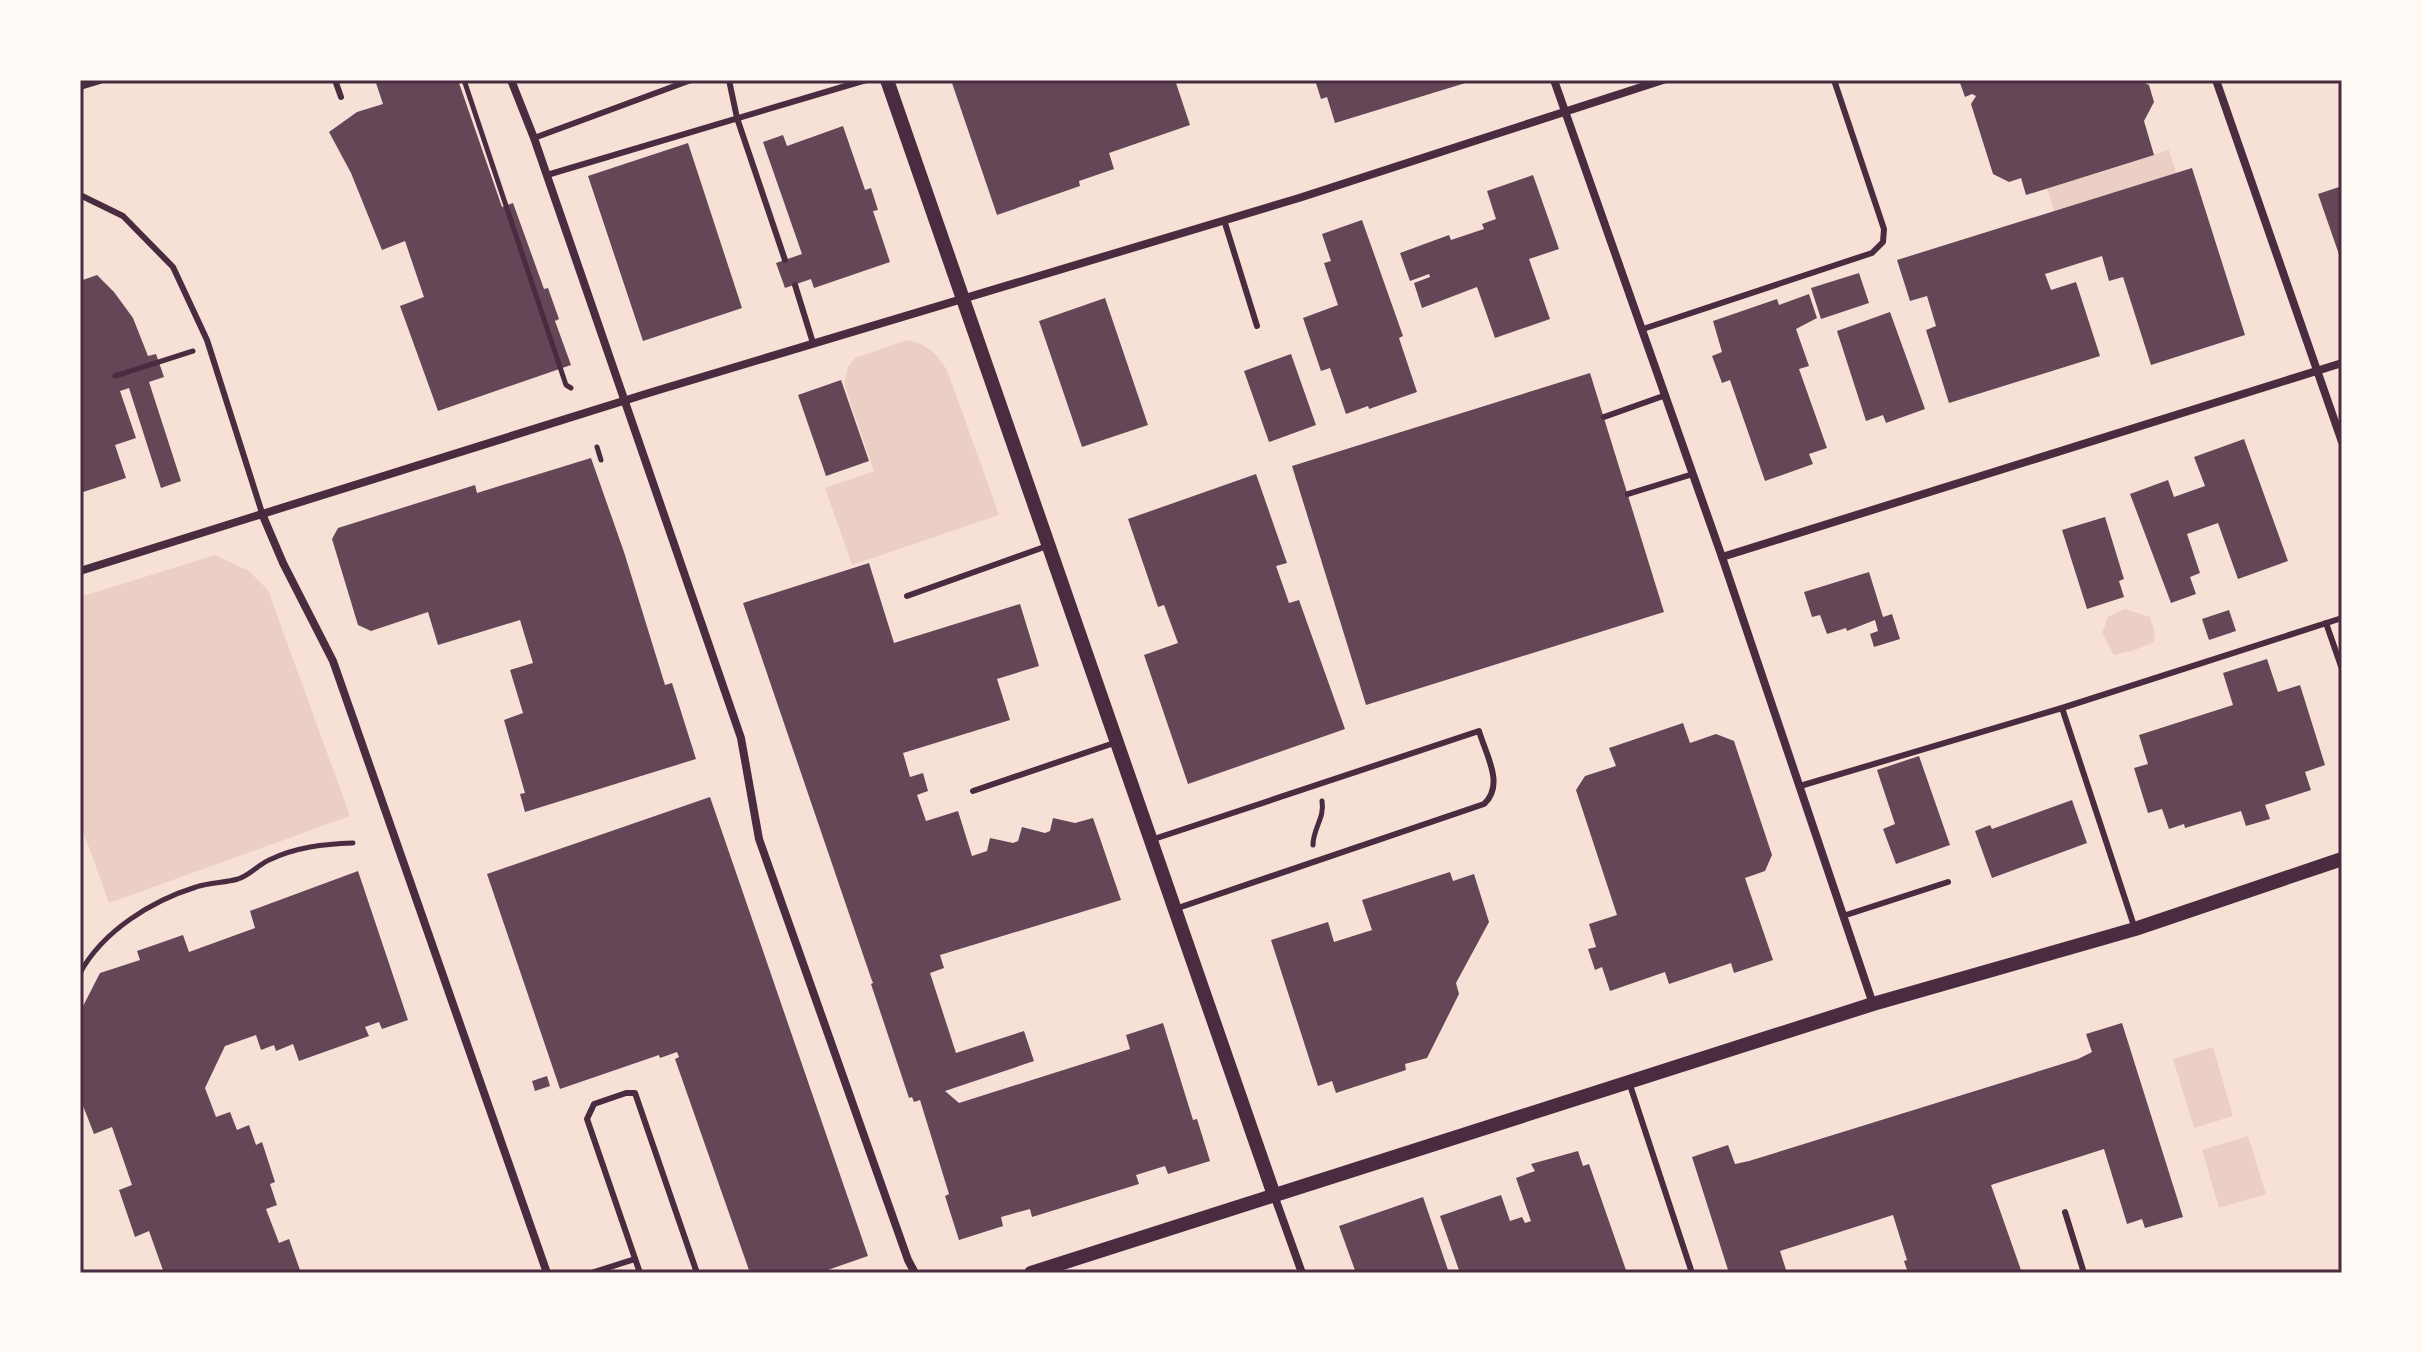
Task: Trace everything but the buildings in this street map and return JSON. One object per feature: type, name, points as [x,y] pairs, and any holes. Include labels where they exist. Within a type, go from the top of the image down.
[{"type":"street","points":[[80,86],[100,80]]},
{"type":"street","points":[[511,80],[547,175],[741,738],[759,839],[873,1166],[915,1273]]},
{"type":"street","points":[[887,80],[1302,1273]]},
{"type":"street","points":[[1554,80],[1722,557],[1873,1004]]},
{"type":"street","points":[[80,571],[813,343],[1224,220],[1663,80]]},
{"type":"street","points":[[2216,80],[2342,442]]},
{"type":"street","points":[[1722,557],[2342,363]]},
{"type":"street","points":[[263,516],[283,563],[333,661],[547,1273]]},
{"type":"street","points":[[1031,1273],[1873,1004],[2135,929],[2342,859]]},
{"type":"lane","points":[[335,80],[341,97]]},
{"type":"lane","points":[[534,138],[691,80]]},
{"type":"lane","points":[[729,80],[737,118],[785,260]]},
{"type":"lane","points":[[547,175],[866,80]]},
{"type":"lane","points":[[1643,329],[1872,253],[1883,242],[1884,229],[1834,80]]},
{"type":"lane","points":[[80,195],[123,216],[173,267],[191,300],[209,346],[263,516]]},
{"type":"lane","points":[[1224,220],[1257,326]]},
{"type":"lane","points":[[795,285],[813,343]]},
{"type":"lane","points":[[1604,417],[1666,395]]},
{"type":"lane","points":[[1628,494],[1693,474]]},
{"type":"lane","points":[[907,596],[1049,545]]},
{"type":"lane","points":[[1800,786],[2062,708],[2342,618]]},
{"type":"lane","points":[[2326,623],[2342,669]]},
{"type":"lane","points":[[2062,708],[2135,929]]},
{"type":"lane","points":[[1151,840],[1479,731],[1496,785],[1493,797],[1484,804],[1175,909]]},
{"type":"lane","points":[[973,791],[1117,742]]},
{"type":"lane","points":[[1843,916],[1948,882]]},
{"type":"lane","points":[[1629,1082],[1692,1273]]},
{"type":"lane","points":[[640,1273],[587,1119],[594,1104],[626,1093],[635,1093],[697,1273]]},
{"type":"lane","points":[[2065,1212],[2084,1273]]},
{"type":"lane","points":[[591,1273],[635,1259]]},
{"type":"path","points":[[464,80],[561,371],[566,385],[571,388]]},
{"type":"path","points":[[115,376],[209,346]]},
{"type":"path","points":[[597,447],[601,460]]},
{"type":"path","points":[[1317,861],[1313,837],[1324,810],[1319,784]]},
{"type":"path","points":[[80,973],[100,946],[123,925],[173,896],[216,882],[236,880],[279,855],[319,844],[353,843]]},
{"type":"shaded area","points":[[2169,150],[2176,173],[2054,211],[2047,188]]},
{"type":"shaded area","points":[[907,340],[930,350],[947,370],[999,515],[852,565],[825,488],[874,471],[844,384],[848,367],[855,358]]},
{"type":"shaded area","points":[[215,555],[249,571],[268,590],[350,816],[109,903],[83,831],[80,831],[80,597]]},
{"type":"shaded area","points":[[2125,609],[2150,617],[2155,633],[2154,642],[2114,655],[2102,633],[2108,617]]},
{"type":"shaded area","points":[[2213,1047],[2233,1116],[2194,1128],[2173,1059]]},
{"type":"shaded area","points":[[2248,1136],[2266,1194],[2219,1208],[2202,1150]]}]
